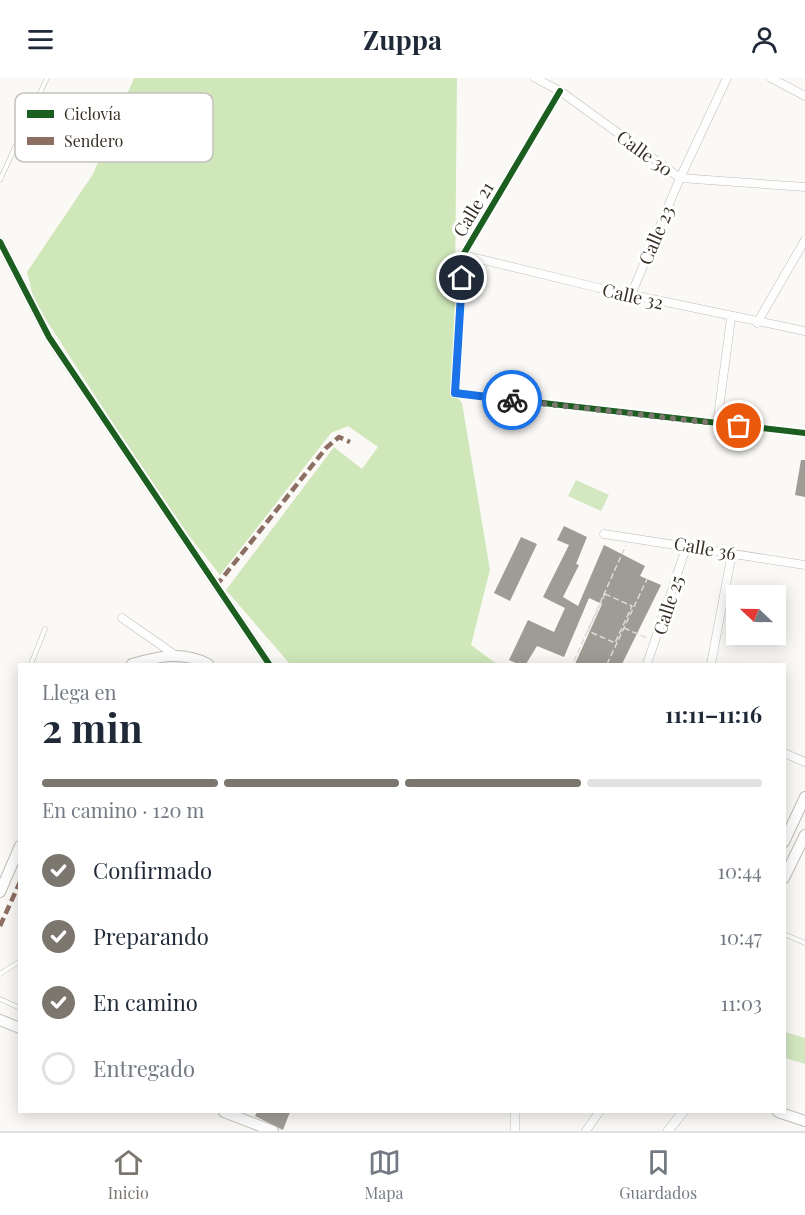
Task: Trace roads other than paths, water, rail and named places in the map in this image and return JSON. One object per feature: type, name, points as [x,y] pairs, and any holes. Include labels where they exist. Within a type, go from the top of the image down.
[{"type":"main road","points":[[137,663],[175,655],[193,657],[206,663]]},
{"type":"main road","points":[[786,838],[805,796]]},
{"type":"main road","points":[[786,874],[805,835]]},
{"type":"main road","points":[[0,892],[18,851]]},
{"type":"main road","points":[[0,1020],[18,1027]]},
{"type":"main road","points":[[227,1113],[273,1131]]},
{"type":"main road","points":[[781,1113],[805,1121]]},
{"type":"street","name":"Calle 30","points":[[535,78],[560,91],[680,178],[805,187]]},
{"type":"street","name":"Calle 23","points":[[631,295],[680,178],[728,78]]},
{"type":"street","points":[[771,78],[805,96]]},
{"type":"street","name":"Calle 21","points":[[560,91],[463,255],[455,393],[717,423]]},
{"type":"street","points":[[757,323],[805,240]]},
{"type":"street","points":[[0,242],[49,337],[268,663]]},
{"type":"street","name":"Calle 32","points":[[463,255],[731,318],[805,331]]},
{"type":"street","points":[[731,318],[717,423],[805,433]]},
{"type":"street","name":"Calle 36","points":[[604,534],[630,536],[805,565]]},
{"type":"street","name":"Calle 25","points":[[647,663],[687,545]]},
{"type":"street","points":[[711,663],[732,553]]},
{"type":"street","points":[[122,618],[175,655]]},
{"type":"street","points":[[786,754],[805,762]]},
{"type":"street","points":[[515,1113],[515,1131]]},
{"type":"street","points":[[586,1131],[598,1113]]},
{"type":"street","points":[[668,1131],[682,1113]]},
{"type":"lane","points":[[40,93],[47,78]]},
{"type":"lane","points":[[0,180],[15,147]]},
{"type":"lane","points":[[31,663],[45,629]]},
{"type":"lane","points":[[786,935],[805,943]]},
{"type":"lane","points":[[0,974],[18,962]]},
{"type":"lane","points":[[0,999],[18,1007]]}]
